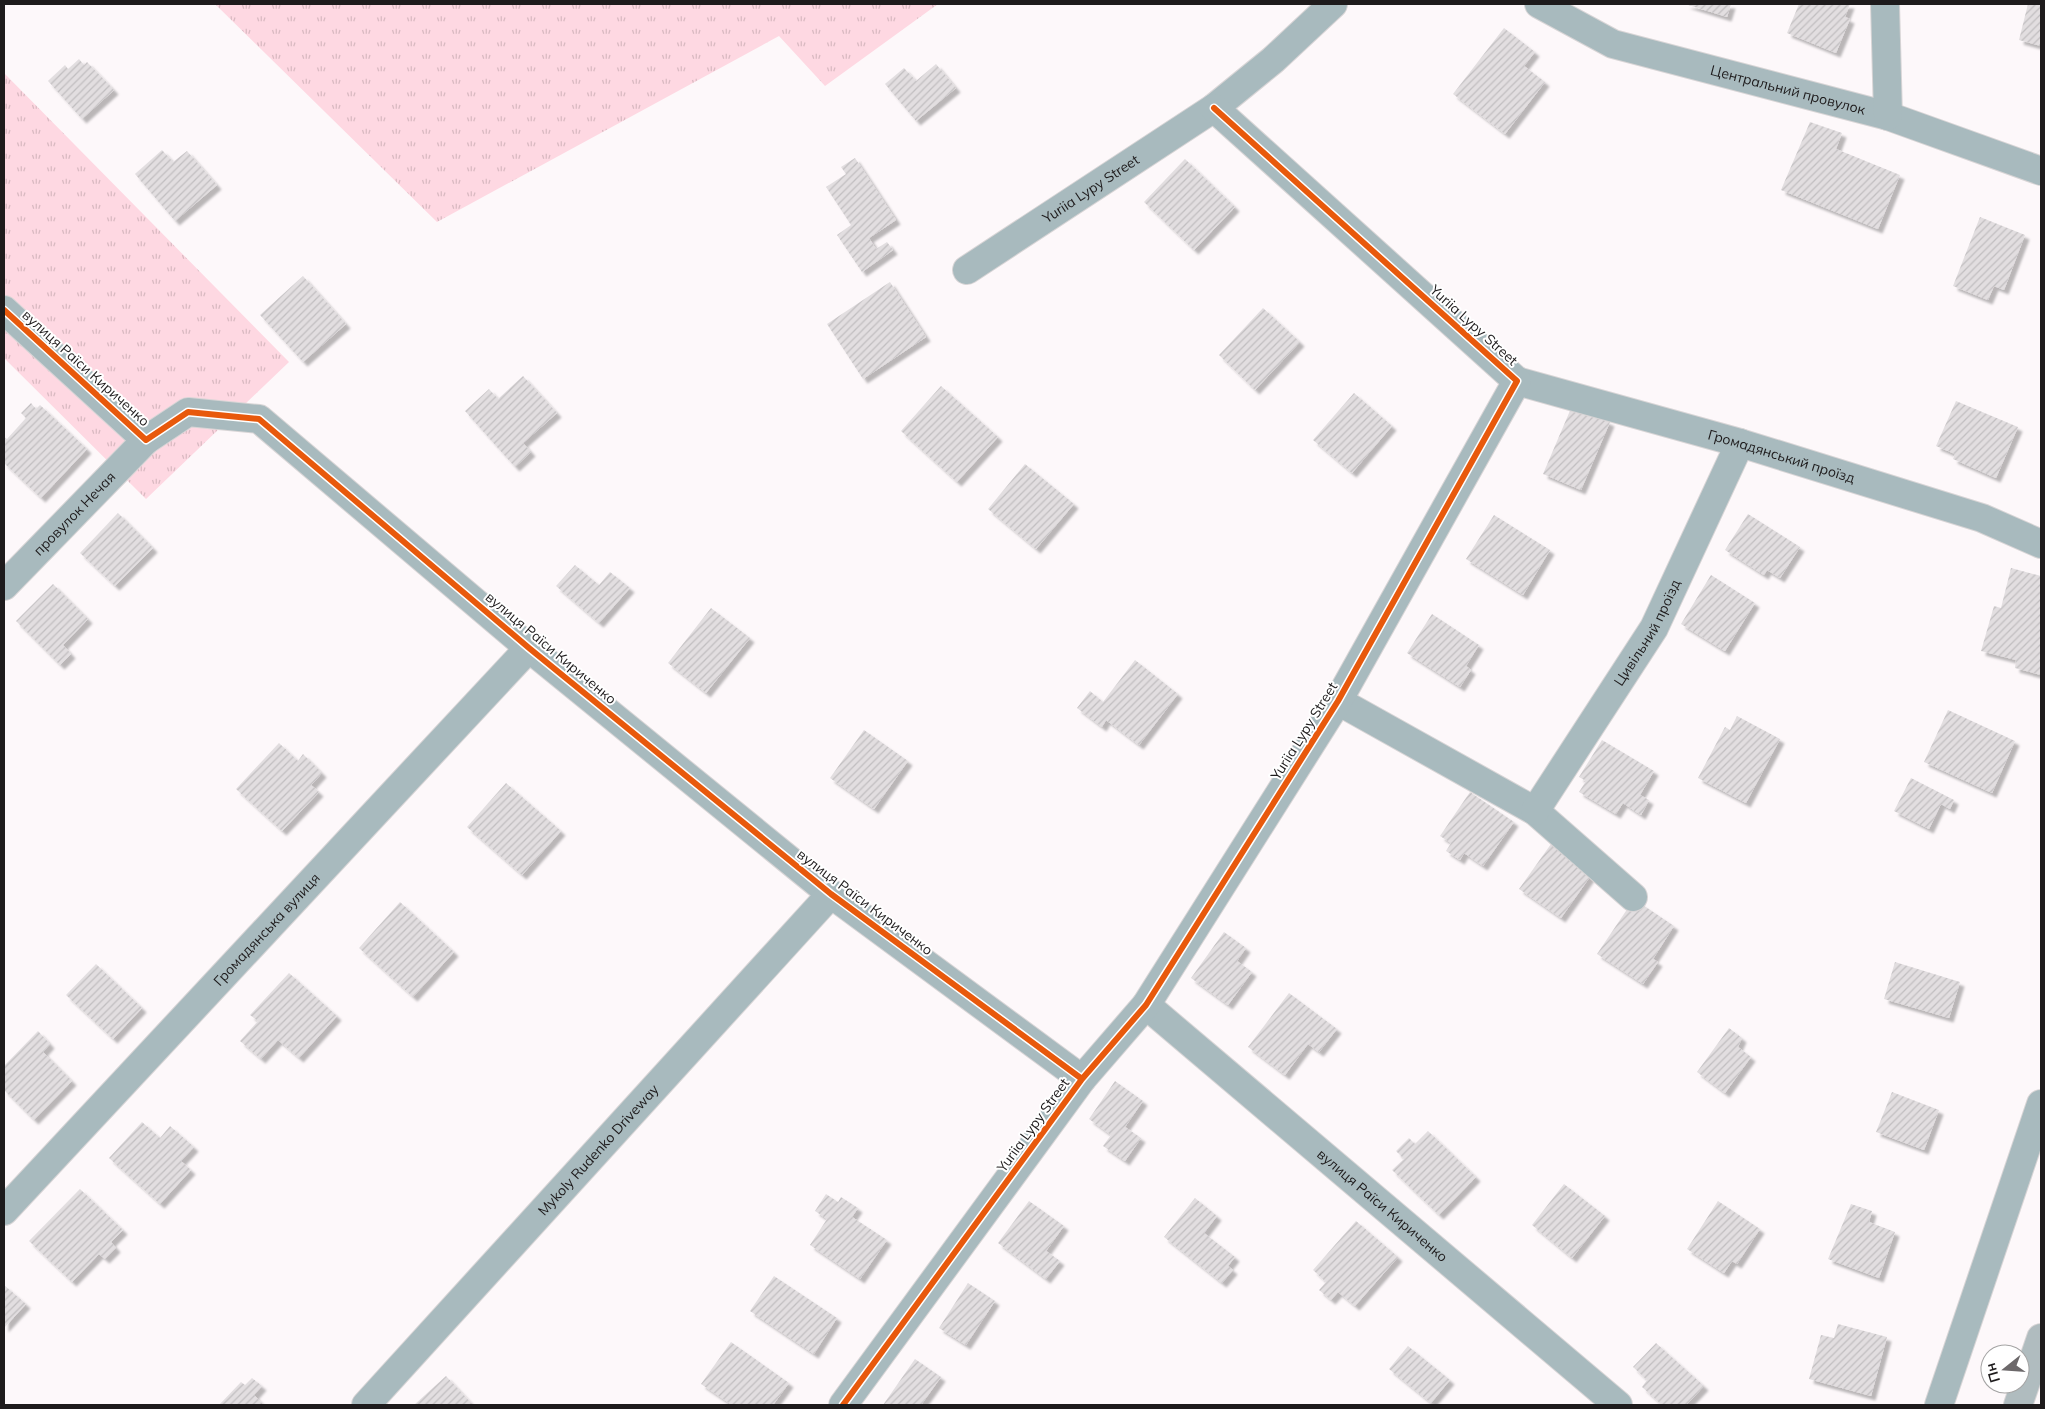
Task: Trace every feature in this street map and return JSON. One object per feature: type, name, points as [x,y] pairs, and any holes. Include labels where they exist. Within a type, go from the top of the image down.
[{"type":"main road","points":[[2018,1405],[2041,1338]]},
{"type":"street","name":"Yuriia Lypy Street","points":[[967,270],[1214,108],[1273,60],[1333,4]]},
{"type":"street","name":"Центральний провулок","points":[[1539,4],[1613,44],[1888,116],[2041,171]]},
{"type":"street","points":[[1885,4],[1888,116]]},
{"type":"street","name":"Yuriia Lypy Street","points":[[843,1405],[1082,1079],[1146,1005],[1338,701],[1517,381],[1214,108]]},
{"type":"street","name":"вулиця Раїси Кириченко","points":[[4,310],[146,440],[188,412],[259,420],[530,648],[831,894],[1082,1079]]},
{"type":"street","name":"Громадянський проїзд","points":[[1517,381],[1740,443],[1982,518],[2041,544]]},
{"type":"street","name":"провулок Нечая","points":[[4,586],[146,440]]},
{"type":"street","name":"Цивільний проїзд","points":[[1535,811],[1654,628],[1740,443]]},
{"type":"street","name":"Громадянська вулиця","points":[[4,1211],[530,648]]},
{"type":"street","points":[[1338,701],[1535,811],[1633,897]]},
{"type":"street","name":"Mykoly Rudenko Driveway","points":[[366,1405],[831,894]]},
{"type":"street","name":"вулиця Раїси Кириченко","points":[[1146,1005],[1618,1405]]},
{"type":"street","points":[[1939,1405],[2041,1104]]},
{"type":"green space","points":[[215,4],[938,4],[825,86],[779,36],[437,222]]},
{"type":"green space","points":[[4,73],[289,362],[146,499],[4,358]]},
{"type":"building","points":[[1685,4],[1731,4],[1727,17]]},
{"type":"building","points":[[1799,4],[1850,4],[1845,17],[1850,19],[1836,53],[1787,33]]},
{"type":"building","points":[[2028,4],[2041,4],[2041,46],[2019,40]]},
{"type":"building","points":[[1504,28],[1535,52],[1524,66],[1545,82],[1505,134],[1453,94]]},
{"type":"building","points":[[79,59],[84,65],[87,62],[114,90],[82,119],[48,81],[65,65],[68,69]]},
{"type":"building","points":[[936,64],[956,88],[916,121],[885,84],[904,68],[916,81]]},
{"type":"building","points":[[1810,122],[1842,133],[1836,149],[1900,175],[1878,229],[1781,190]]},
{"type":"building","points":[[162,150],[173,162],[187,151],[217,185],[175,221],[135,174]]},
{"type":"building","points":[[855,158],[896,220],[869,238],[876,249],[887,242],[893,250],[862,272],[837,235],[851,225],[826,187],[846,174],[841,167]]},
{"type":"building","points":[[1185,159],[1235,207],[1194,250],[1144,202]]},
{"type":"building","points":[[1980,217],[2025,235],[2004,290],[1994,286],[1988,300],[1953,286]]},
{"type":"building","points":[[303,276],[346,324],[303,362],[260,315]]},
{"type":"building","points":[[890,282],[926,337],[863,379],[827,324]]},
{"type":"building","points":[[1263,308],[1300,342],[1255,390],[1219,355]]},
{"type":"building","points":[[523,376],[557,413],[523,443],[531,452],[515,467],[465,411],[489,389],[498,399]]},
{"type":"building","points":[[941,386],[998,437],[957,482],[901,431]]},
{"type":"building","points":[[1354,393],[1392,426],[1352,473],[1313,440]]},
{"type":"building","points":[[1956,401],[2018,427],[1996,478],[1953,459],[1955,454],[1936,446]]},
{"type":"building","points":[[31,403],[36,409],[40,405],[87,449],[41,498],[4,463],[4,437],[7,439],[26,418],[21,413]]},
{"type":"building","points":[[1572,406],[1610,422],[1581,490],[1543,474]]},
{"type":"building","points":[[1025,464],[1074,504],[1036,549],[988,509]]},
{"type":"building","points":[[118,513],[153,548],[115,586],[80,553]]},
{"type":"building","points":[[1748,514],[1800,547],[1780,578],[1767,570],[1764,575],[1725,550]]},
{"type":"building","points":[[1494,515],[1550,550],[1523,595],[1466,559]]},
{"type":"building","points":[[575,565],[599,585],[610,572],[630,588],[599,623],[556,586]]},
{"type":"building","points":[[2011,568],[2041,576],[2041,675],[2015,668],[2016,660],[1981,651],[1994,606],[2001,608]]},
{"type":"building","points":[[1711,575],[1755,603],[1725,651],[1681,624]]},
{"type":"building","points":[[53,584],[88,619],[63,645],[71,654],[60,665],[16,621]]},
{"type":"building","points":[[711,608],[750,638],[706,693],[668,663]]},
{"type":"building","points":[[1432,614],[1479,645],[1466,666],[1471,670],[1460,687],[1407,653]]},
{"type":"building","points":[[1135,660],[1178,694],[1139,745],[1106,720],[1102,727],[1077,708],[1090,691],[1103,702]]},
{"type":"building","points":[[1948,710],[2015,741],[1992,793],[1924,762]]},
{"type":"building","points":[[1737,716],[1780,739],[1746,803],[1698,778],[1725,727],[1730,730]]},
{"type":"building","points":[[864,730],[908,761],[874,809],[830,778]]},
{"type":"building","points":[[1602,740],[1654,771],[1640,795],[1649,800],[1641,815],[1623,803],[1616,814],[1579,792],[1586,781],[1579,777]]},
{"type":"building","points":[[279,743],[298,761],[303,754],[322,773],[311,785],[319,792],[282,831],[236,789]]},
{"type":"building","points":[[1911,778],[1954,800],[1950,809],[1941,804],[1929,829],[1894,811]]},
{"type":"building","points":[[506,783],[561,831],[522,875],[467,827]]},
{"type":"building","points":[[1470,792],[1514,822],[1483,866],[1464,853],[1460,860],[1446,851],[1451,843],[1440,836]]},
{"type":"building","points":[[1551,844],[1594,871],[1561,918],[1519,889]]},
{"type":"building","points":[[1634,899],[1674,926],[1653,959],[1658,962],[1643,984],[1597,954]]},
{"type":"building","points":[[400,902],[454,952],[413,997],[359,948]]},
{"type":"building","points":[[1224,932],[1246,948],[1237,961],[1252,972],[1228,1005],[1191,978]]},
{"type":"building","points":[[1895,962],[1960,982],[1949,1018],[1884,999]]},
{"type":"building","points":[[96,964],[142,1008],[113,1039],[66,995]]},
{"type":"building","points":[[289,973],[337,1016],[299,1058],[278,1040],[261,1059],[240,1041],[258,1021],[250,1015]]},
{"type":"building","points":[[1289,993],[1337,1029],[1319,1052],[1308,1044],[1285,1075],[1248,1047]]},
{"type":"building","points":[[1729,1028],[1742,1038],[1738,1047],[1751,1057],[1725,1093],[1697,1072]]},
{"type":"building","points":[[38,1031],[50,1044],[43,1052],[72,1081],[34,1120],[4,1090],[4,1066]]},
{"type":"building","points":[[1115,1081],[1143,1101],[1125,1127],[1141,1138],[1125,1161],[1103,1146],[1111,1135],[1089,1119]]},
{"type":"building","points":[[1892,1092],[1939,1110],[1924,1150],[1876,1132]]},
{"type":"building","points":[[142,1122],[160,1138],[170,1126],[194,1147],[181,1161],[191,1170],[160,1204],[109,1158]]},
{"type":"building","points":[[1428,1131],[1476,1177],[1439,1215],[1392,1170],[1404,1159],[1396,1151],[1409,1138],[1415,1144]]},
{"type":"building","points":[[1564,1184],[1605,1216],[1572,1258],[1532,1225]]},
{"type":"building","points":[[80,1189],[123,1230],[111,1242],[116,1248],[105,1259],[99,1254],[72,1282],[29,1241]]},
{"type":"building","points":[[826,1194],[838,1202],[841,1197],[858,1208],[852,1217],[887,1240],[860,1279],[810,1245],[827,1219],[815,1211]]},
{"type":"building","points":[[1195,1198],[1217,1216],[1204,1233],[1235,1257],[1228,1266],[1233,1270],[1222,1283],[1164,1237]]},
{"type":"building","points":[[1029,1201],[1064,1226],[1046,1251],[1060,1261],[1046,1279],[998,1243]]},
{"type":"building","points":[[1718,1201],[1760,1229],[1737,1264],[1732,1261],[1724,1273],[1687,1249]]},
{"type":"building","points":[[1851,1204],[1872,1211],[1869,1222],[1895,1232],[1879,1278],[1828,1259]]},
{"type":"building","points":[[1356,1221],[1398,1257],[1355,1306],[1338,1292],[1331,1300],[1319,1290],[1326,1282],[1313,1270]]},
{"type":"building","points":[[774,1276],[837,1318],[814,1354],[750,1311]]},
{"type":"building","points":[[968,1283],[995,1301],[966,1345],[939,1328]]},
{"type":"building","points":[[4,1285],[26,1304],[4,1328]]},
{"type":"building","points":[[1838,1324],[1887,1337],[1871,1396],[1809,1379],[1821,1335],[1834,1338]]},
{"type":"building","points":[[731,1342],[789,1383],[773,1405],[732,1405],[701,1384]]},
{"type":"building","points":[[1656,1343],[1704,1386],[1686,1405],[1662,1405],[1642,1387],[1647,1380],[1633,1367]]},
{"type":"building","points":[[1408,1346],[1450,1380],[1431,1403],[1389,1369]]},
{"type":"building","points":[[915,1359],[941,1377],[921,1405],[883,1405]]},
{"type":"building","points":[[446,1376],[473,1405],[414,1405]]},
{"type":"building","points":[[252,1378],[262,1386],[254,1395],[264,1405],[219,1405],[241,1382],[245,1385]]},
{"type":"cycle path","points":[[843,1405],[1082,1079],[1146,1005],[1338,701],[1517,381],[1214,108]]},
{"type":"cycle path","points":[[4,310],[146,440],[188,412],[259,419],[529,648],[831,894],[1082,1079]]}]
